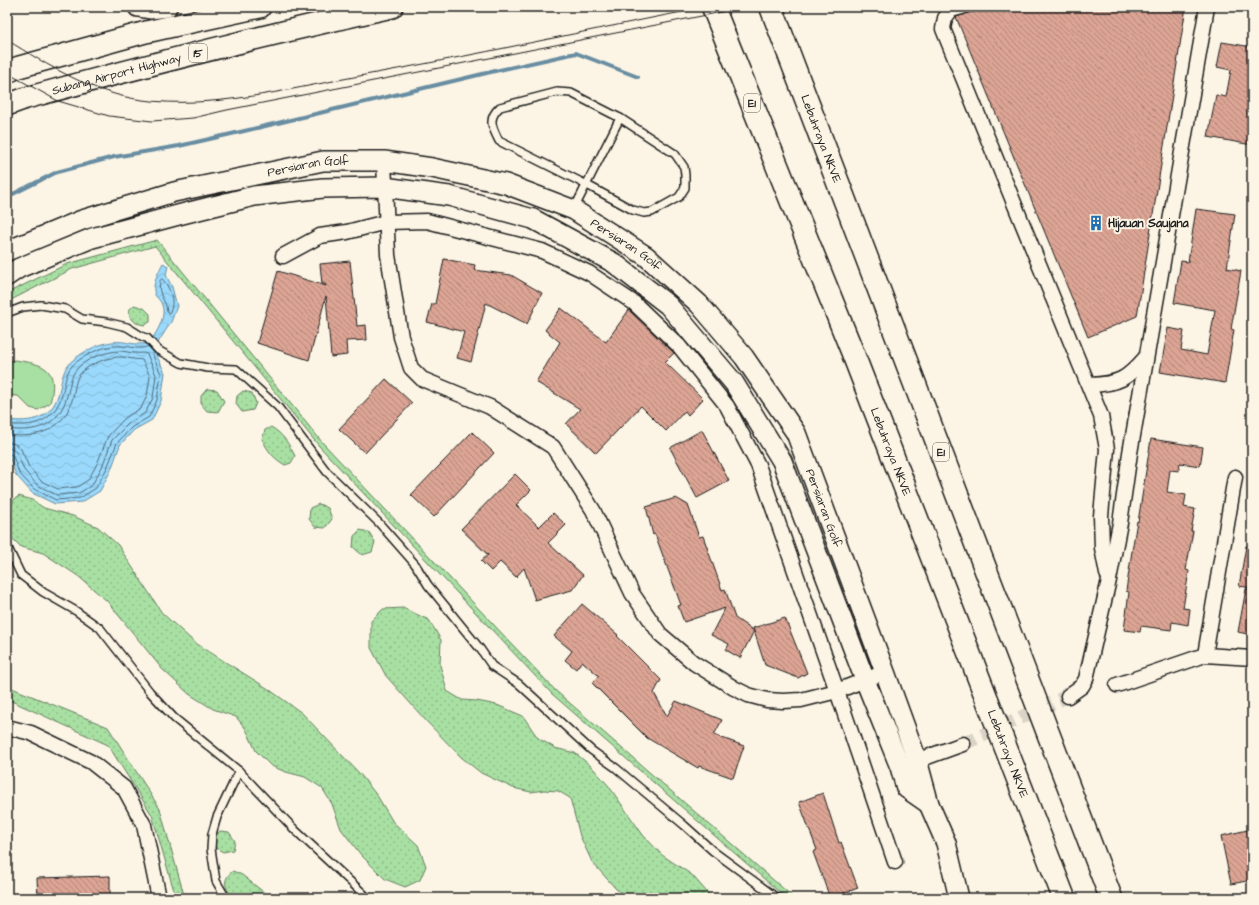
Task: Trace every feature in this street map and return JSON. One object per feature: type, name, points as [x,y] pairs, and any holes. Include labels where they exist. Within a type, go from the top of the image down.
[{"type":"highway","name":"Lebuhraya NKVE","points":[[713,7],[852,352],[1064,898]]},
{"type":"highway","name":"Lebuhraya NKVE","points":[[770,7],[1111,898]]},
{"type":"main road","points":[[7,72],[19,67],[146,32],[260,7]]},
{"type":"main road","name":"Subang Airport Highway","points":[[7,105],[26,98],[150,65],[328,21],[392,7]]},
{"type":"street","points":[[138,7],[150,9],[167,7]]},
{"type":"street","points":[[962,7],[951,10],[945,18],[943,29],[1090,385],[1101,416],[1107,449],[1101,516],[1102,548],[1109,580]]},
{"type":"street","points":[[1068,696],[1082,686],[1086,679],[1109,580],[1120,523],[1146,357],[1207,7]]},
{"type":"street","name":"Persiaran Golf","points":[[7,251],[82,220],[174,192],[323,161],[384,161],[432,168],[506,184],[574,210],[646,256],[699,304],[744,357],[796,433],[885,672],[908,764],[906,788],[929,804],[946,843],[959,898]]},
{"type":"street","points":[[384,161],[388,255],[401,336],[411,368],[422,379],[490,407],[553,447],[593,510],[632,593],[660,634],[694,663],[734,688],[748,695],[767,700],[802,700],[837,691],[885,672]]},
{"type":"street","name":"Persiaran Golf","points":[[7,276],[19,268],[92,238],[254,196],[323,188],[384,187],[449,196],[532,219],[614,263],[668,305],[734,383],[782,461],[865,680],[908,764]]},
{"type":"street","points":[[283,256],[320,236],[347,232],[386,222],[427,221],[542,251],[589,273],[634,303],[679,346],[727,406],[758,465],[895,862]]},
{"type":"street","points":[[1090,385],[1119,382],[1134,371],[1146,357]]},
{"type":"street","points":[[1204,655],[1235,477]]},
{"type":"street","points":[[1117,685],[1204,655],[1252,658]]},
{"type":"street","points":[[7,727],[31,733],[91,762],[124,788],[144,825],[159,898]]},
{"type":"street","points":[[908,764],[962,744]]},
{"type":"lane","points":[[557,92],[571,93],[620,118],[675,154],[684,167],[685,188],[679,197],[652,212],[644,213],[633,210],[587,184],[499,141],[492,128],[494,113],[500,107],[557,92]]},
{"type":"lane","points":[[574,210],[620,118]]},
{"type":"lane","points":[[7,313],[23,307],[41,305],[65,309],[82,319],[106,322],[127,327],[147,338],[158,350],[181,362],[208,368],[236,369],[278,407],[327,472],[379,523],[415,564],[428,585],[481,650],[492,666],[519,684],[591,750],[616,768],[713,851],[777,898]]},
{"type":"lane","points":[[7,546],[21,575],[43,592],[76,611],[100,628],[150,692],[174,718],[239,771],[296,830],[368,898]]},
{"type":"lane","points":[[224,897],[216,881],[211,849],[212,834],[217,817],[239,771]]},
{"type":"green space","points":[[157,240],[322,442],[556,691],[794,898],[786,898],[552,694],[319,446],[155,246],[72,269],[7,302],[7,293],[67,264]]},
{"type":"green space","points":[[134,305],[144,308],[150,314],[150,322],[144,325],[136,323],[130,317],[129,310]]},
{"type":"green space","points":[[14,360],[34,363],[47,370],[51,375],[53,382],[50,403],[38,410],[30,408],[18,396],[7,395],[7,362]]},
{"type":"green space","points":[[207,389],[217,390],[224,401],[218,412],[207,411],[201,404],[201,396]]},
{"type":"green space","points":[[243,391],[252,393],[256,403],[253,410],[242,412],[236,404],[237,396]]},
{"type":"green space","points":[[271,427],[282,436],[295,456],[291,463],[285,465],[277,460],[264,443],[262,439],[265,430]]},
{"type":"green space","points":[[19,496],[32,500],[44,508],[73,516],[98,527],[118,545],[162,613],[194,642],[267,688],[302,713],[360,774],[378,797],[393,822],[418,845],[426,866],[420,880],[405,887],[385,879],[361,855],[341,829],[332,804],[322,788],[305,777],[271,766],[256,751],[246,729],[236,717],[213,709],[189,694],[162,669],[107,601],[78,576],[43,553],[21,547],[12,538],[9,523],[13,500]]},
{"type":"green space","points":[[319,504],[328,508],[332,519],[325,528],[315,527],[309,519],[310,508]]},
{"type":"green space","points":[[360,530],[369,532],[375,542],[372,552],[362,555],[353,547],[354,536]]},
{"type":"green space","points":[[403,608],[429,620],[441,640],[440,665],[447,691],[462,700],[497,705],[523,716],[538,738],[555,748],[575,753],[591,766],[608,785],[643,835],[662,855],[692,875],[712,898],[628,898],[616,889],[592,862],[580,836],[570,798],[558,791],[544,790],[531,792],[513,788],[481,773],[461,757],[386,676],[371,648],[371,621],[383,609]]},
{"type":"green space","points":[[7,686],[108,727],[160,809],[184,895],[183,898],[176,898],[152,815],[108,745],[7,699]]},
{"type":"green space","points":[[220,831],[229,832],[235,841],[233,850],[223,852],[216,848],[213,838]]},
{"type":"green space","points":[[233,871],[242,875],[266,894],[268,898],[234,898],[228,891],[226,884],[229,874]]},
{"type":"water","points":[[163,263],[168,266],[166,275],[172,287],[177,306],[171,322],[159,341],[156,354],[165,373],[161,401],[152,420],[134,430],[120,445],[111,470],[100,491],[82,502],[55,504],[32,493],[16,475],[10,459],[7,456],[7,420],[33,420],[46,414],[56,401],[63,374],[67,366],[87,350],[110,342],[140,344],[148,342],[154,336],[163,317],[162,305],[155,295],[154,287],[156,278]]},
{"type":"building","name":"Hijauan Saujana","points":[[994,7],[1186,7],[1137,316],[1088,337],[956,17]]},
{"type":"building","points":[[1222,42],[1252,47],[1252,145],[1208,137],[1216,95],[1226,97],[1231,70],[1217,67]]},
{"type":"building","points":[[1196,209],[1235,214],[1227,268],[1241,271],[1231,329],[1234,330],[1225,383],[1160,372],[1168,328],[1184,331],[1181,350],[1207,355],[1215,310],[1174,303],[1181,261],[1188,262]]},
{"type":"building","points":[[444,259],[475,265],[474,270],[511,275],[542,293],[527,324],[486,303],[471,362],[457,358],[464,332],[427,322],[432,304],[435,304]]},
{"type":"building","points":[[350,261],[357,326],[366,325],[367,340],[346,341],[347,355],[331,357],[326,296],[309,360],[257,343],[278,271],[326,286],[325,284],[322,284],[320,264]]},
{"type":"building","points":[[561,308],[606,342],[629,310],[674,353],[665,362],[703,399],[688,415],[685,411],[666,431],[641,406],[596,453],[566,424],[580,409],[536,382],[560,342],[545,330]]},
{"type":"building","points":[[386,379],[412,403],[365,453],[339,429]]},
{"type":"building","points":[[702,430],[729,481],[697,498],[670,448]]},
{"type":"building","points":[[472,432],[494,453],[434,517],[411,495]]},
{"type":"building","points":[[1151,439],[1203,447],[1200,466],[1180,463],[1179,471],[1170,470],[1167,492],[1186,495],[1184,507],[1195,509],[1191,531],[1193,531],[1186,570],[1189,571],[1183,608],[1190,609],[1188,625],[1172,622],[1171,630],[1141,626],[1140,632],[1124,630],[1129,592],[1126,591]]},
{"type":"building","points":[[515,474],[531,490],[516,505],[539,527],[553,513],[566,525],[548,543],[583,575],[572,590],[535,600],[524,568],[516,577],[500,562],[491,571],[481,561],[488,555],[461,529]]},
{"type":"building","points":[[676,498],[688,505],[699,537],[703,536],[722,590],[725,589],[735,618],[754,631],[740,658],[726,650],[729,644],[711,635],[725,608],[684,622],[678,606],[681,605],[655,534],[653,535],[646,507]]},
{"type":"building","points":[[1246,546],[1252,546],[1252,588],[1239,586]]},
{"type":"building","points":[[1246,589],[1252,589],[1252,635],[1238,632]]},
{"type":"building","points":[[582,604],[618,635],[617,636],[661,680],[654,693],[667,716],[676,701],[722,720],[714,735],[744,746],[733,778],[699,766],[698,768],[647,738],[592,683],[599,676],[582,661],[576,669],[565,660],[572,651],[554,636]]},
{"type":"building","points":[[785,618],[807,673],[798,678],[765,665],[753,628]]},
{"type":"building","points":[[823,793],[839,843],[841,842],[858,888],[831,898],[813,852],[817,850],[799,802]]},
{"type":"building","points":[[1252,829],[1252,880],[1231,884],[1221,836]]},
{"type":"building","points":[[110,876],[110,898],[38,898],[37,878]]},
{"type":"waterway","points":[[7,197],[57,172],[114,157],[179,146],[576,53],[638,77]]},
{"type":"tunnel","points":[[963,744],[1068,696]]},
{"type":"tram line","points":[[7,40],[55,69],[88,85],[106,91],[142,100],[195,102],[248,97],[275,92],[707,7]]},
{"type":"tram line","points":[[7,73],[58,101],[109,116],[152,121],[193,118],[747,7]]},
{"type":"place","name":"Hijauan Saujana","points":[[1096,223]]}]
